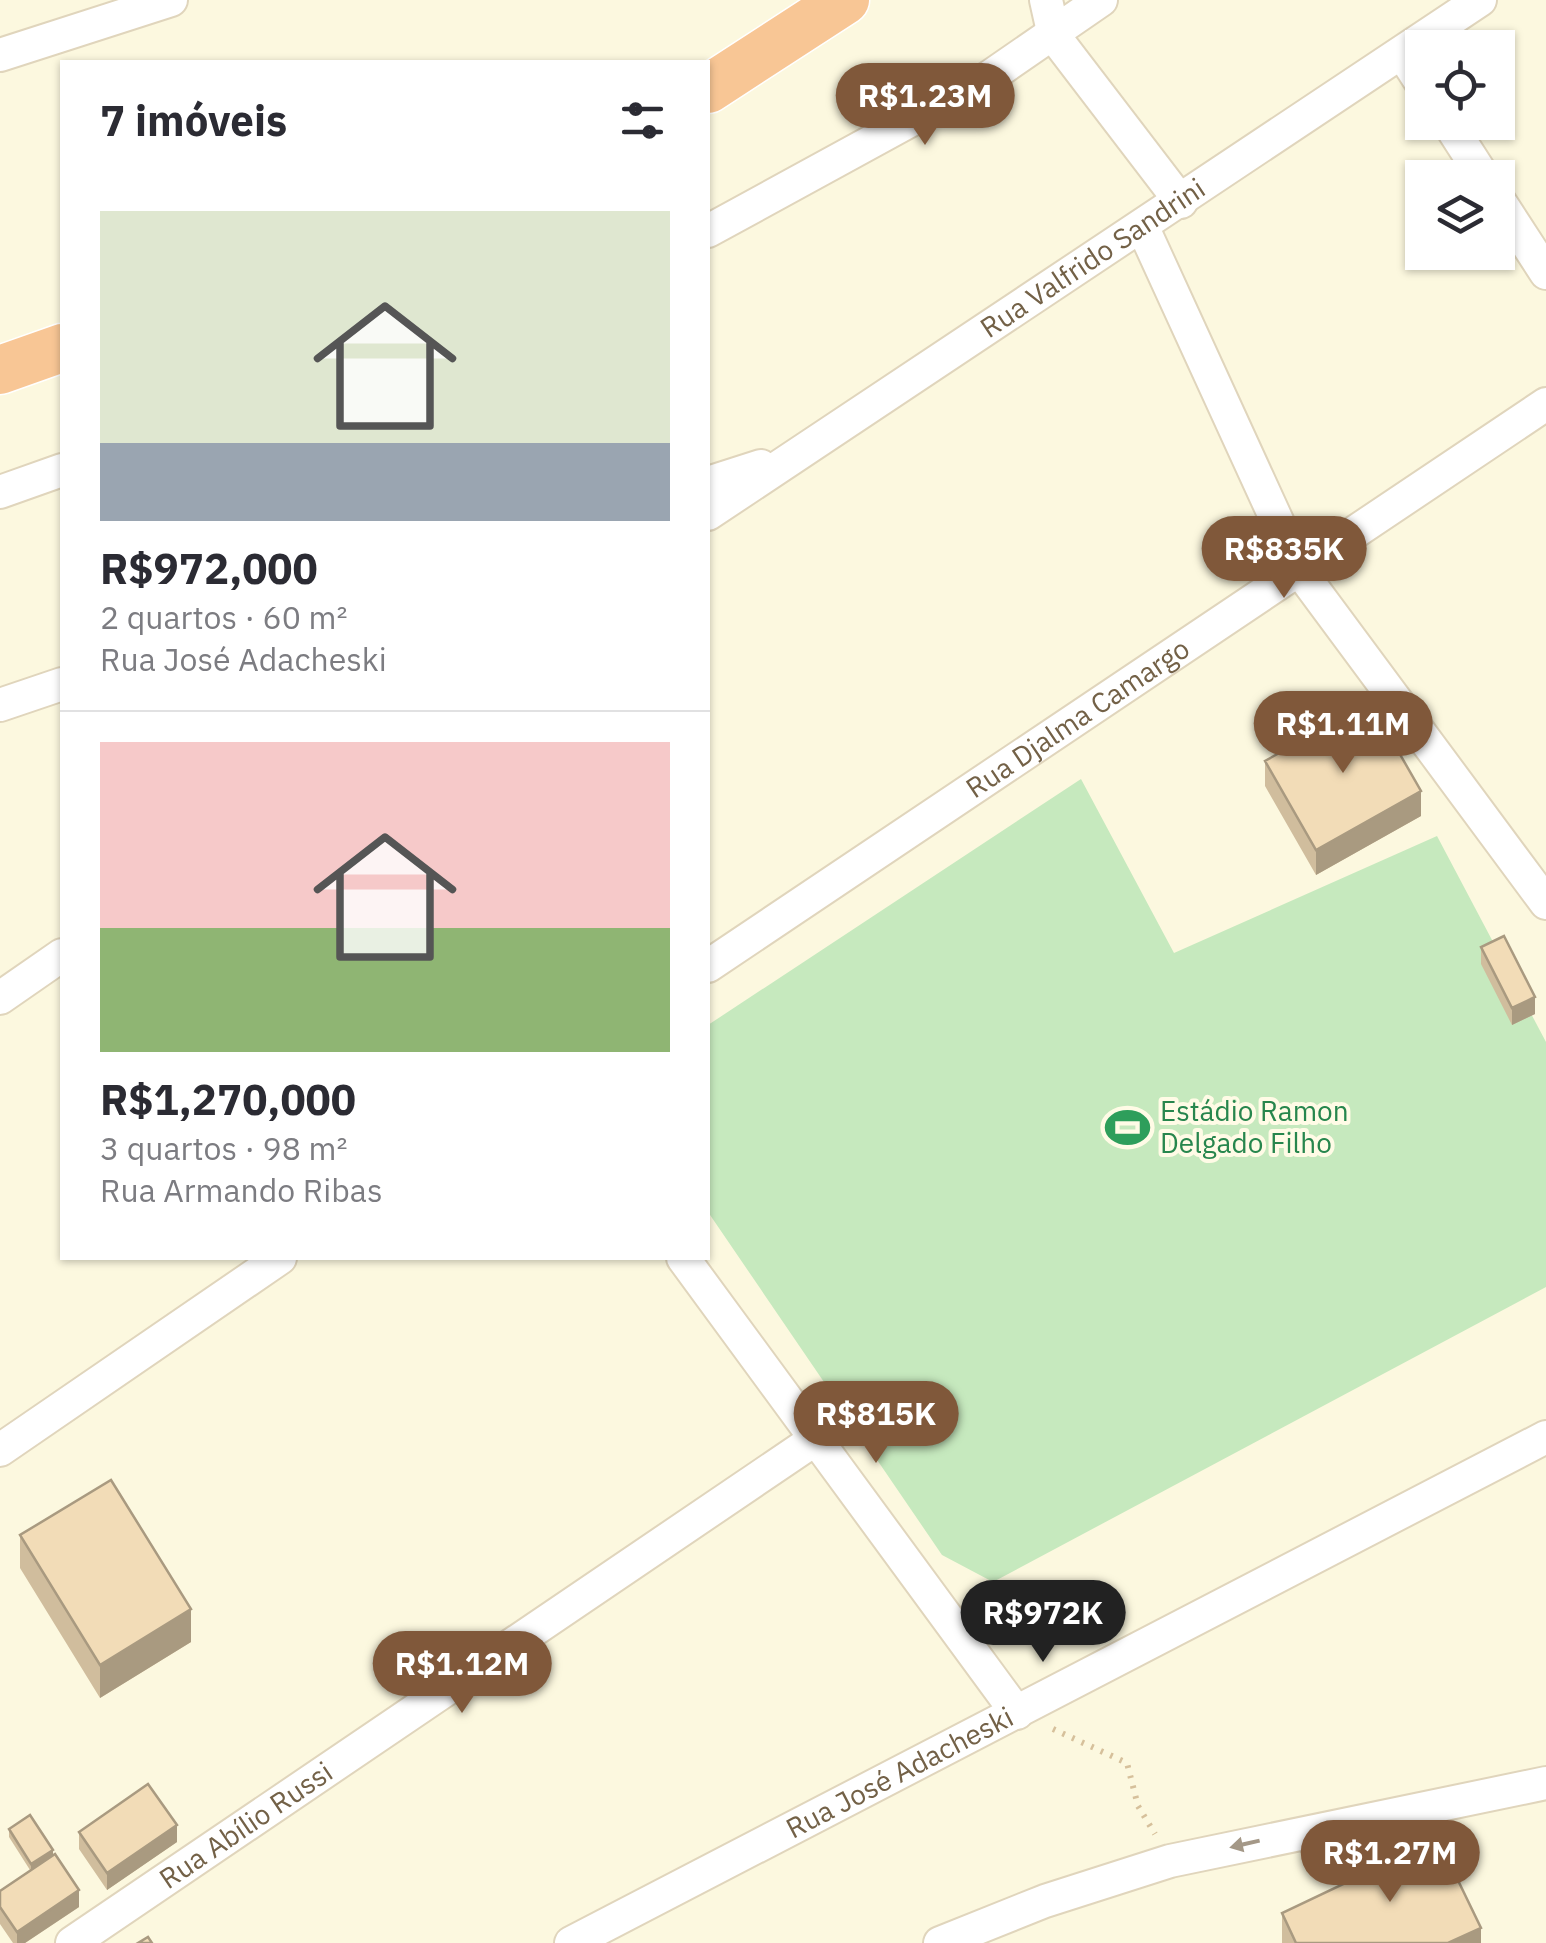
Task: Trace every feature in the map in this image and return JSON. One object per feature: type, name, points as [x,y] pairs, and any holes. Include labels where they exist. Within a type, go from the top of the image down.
[{"type":"highway","points":[[710,88],[846,0]]},
{"type":"highway","points":[[0,370],[60,349]]},
{"type":"street","points":[[0,55],[171,0]]},
{"type":"street","points":[[1046,0],[1054,36],[1181,202]]},
{"type":"street","points":[[710,229],[988,78],[1101,0]]},
{"type":"street","name":"Rua Valfrido Sandrini","points":[[710,513],[1143,228],[1480,0]]},
{"type":"street","points":[[1402,53],[1405,58]]},
{"type":"street","points":[[1515,225],[1546,273]]},
{"type":"street","points":[[1143,228],[1300,571],[1546,903]]},
{"type":"street","name":"Rua Djalma Camargo","points":[[710,965],[1546,404]]},
{"type":"street","points":[[710,482],[789,458]]},
{"type":"street","points":[[0,492],[60,471]]},
{"type":"street","points":[[0,705],[60,685]]},
{"type":"street","points":[[0,998],[60,956]]},
{"type":"street","points":[[0,1450],[277,1260]]},
{"type":"street","points":[[684,1260],[1018,1714]]},
{"type":"street","name":"Rua José Adacheski","points":[[571,1943],[1546,1437]]},
{"type":"street","name":"Rua Abílio Russi","points":[[72,1943],[817,1438]]},
{"type":"street","points":[[940,1943],[1044,1901],[1170,1861],[1546,1783]]},
{"type":"path","points":[[1018,1714],[1127,1763],[1138,1806],[1170,1861]]},
{"type":"green space","name":"Estádio Ramon Delgado Filho","points":[[1081,779],[1174,953],[1437,836],[1546,1042],[1546,1287],[993,1582],[942,1555],[710,1215],[710,1024]]},
{"type":"building","points":[[1370,702],[1421,791],[1316,850],[1265,761]]},
{"type":"building","points":[[1504,936],[1535,997],[1512,1008],[1481,947]]},
{"type":"building","points":[[111,1480],[191,1609],[100,1665],[20,1535]]},
{"type":"building","points":[[148,1784],[177,1825],[107,1873],[79,1832]]},
{"type":"building","points":[[30,1815],[53,1850],[31,1864],[9,1829]]},
{"type":"building","points":[[1438,1839],[1481,1928],[1448,1943],[1296,1943],[1282,1913]]},
{"type":"building","points":[[55,1854],[79,1890],[17,1932],[0,1907],[0,1891]]},
{"type":"place","name":"Estádio Ramon Delgado Filho","points":[[1127,1127]]}]
